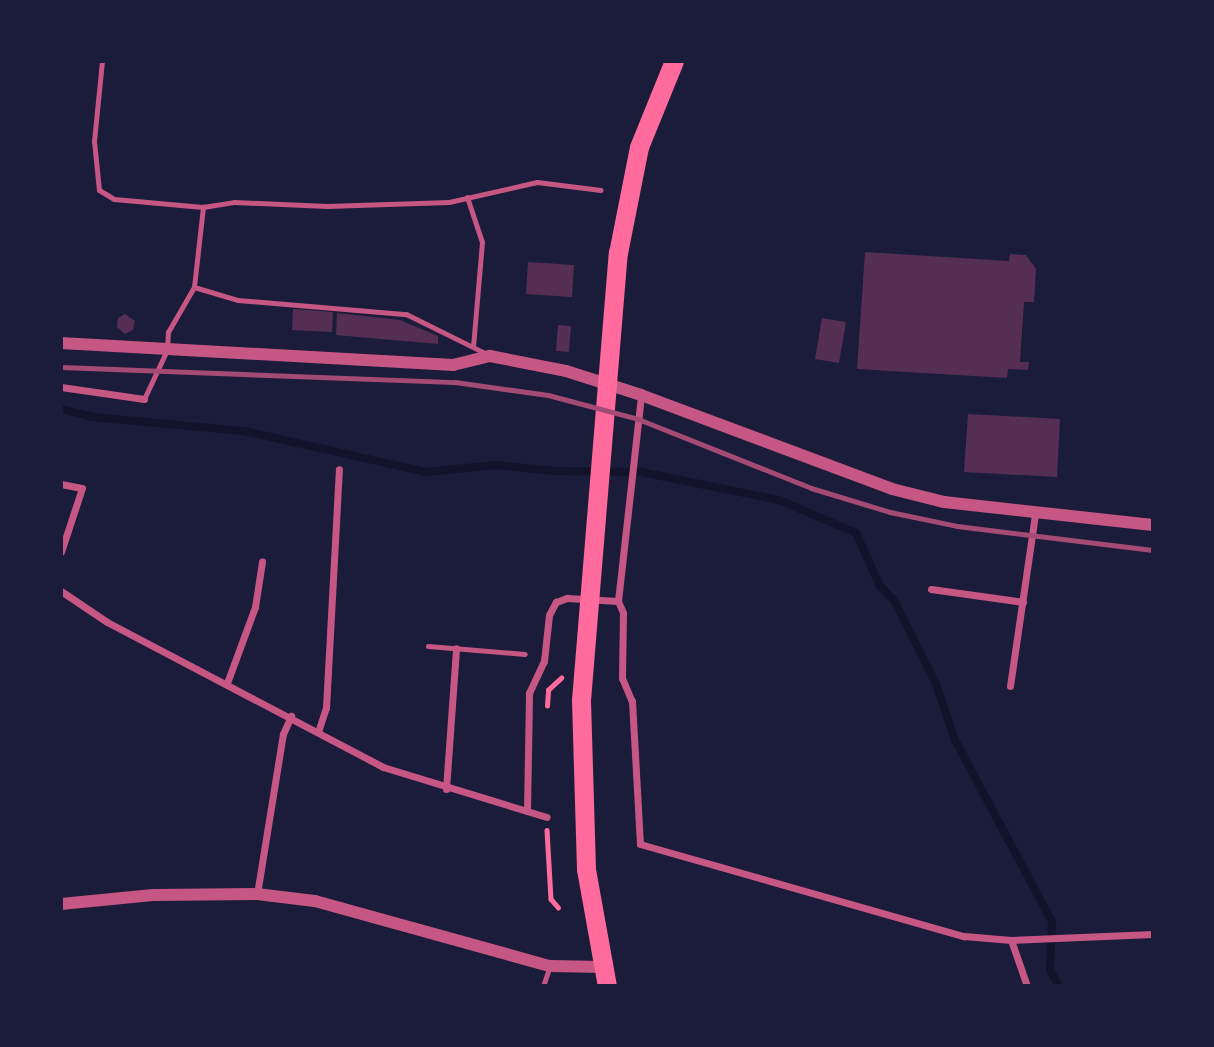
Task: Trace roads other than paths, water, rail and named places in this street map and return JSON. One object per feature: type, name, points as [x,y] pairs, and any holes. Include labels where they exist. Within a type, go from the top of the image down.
[{"type":"highway","points":[[605,976],[586,869],[580,787],[588,625],[618,253],[639,147],[674,61]]},
{"type":"street","points":[[61,343],[453,365],[490,356],[566,371],[892,489],[944,502],[1153,525]]},
{"type":"street","points":[[61,387],[144,399]]},
{"type":"street","points":[[641,396],[631,461],[618,601],[623,613],[622,678],[632,701],[640,844],[964,936],[1011,940],[1153,934]]},
{"type":"street","points":[[318,732],[326,708],[339,469]]},
{"type":"street","points":[[61,484],[82,488],[61,552]]},
{"type":"street","points":[[1010,687],[1035,514]]},
{"type":"street","points":[[228,683],[255,607],[262,562]]},
{"type":"street","points":[[931,589],[1023,602]]},
{"type":"street","points":[[61,591],[107,622],[291,716],[383,768],[547,817]]},
{"type":"street","points":[[527,811],[529,693],[544,661],[549,615],[556,602],[567,598],[618,601]]},
{"type":"street","points":[[446,789],[456,648]]},
{"type":"street","points":[[257,894],[283,734],[291,716]]},
{"type":"street","points":[[61,904],[153,895],[257,894],[327,904],[550,966],[605,976]]},
{"type":"street","points":[[1011,940],[1027,986]]},
{"type":"lane","points":[[102,61],[94,141],[99,190],[114,199],[203,207],[234,202],[327,206],[438,203],[537,182],[601,190]]},
{"type":"lane","points":[[467,197],[482,243],[473,346]]},
{"type":"lane","points":[[144,399],[167,350],[168,332],[194,287],[203,207]]},
{"type":"lane","points":[[194,287],[238,300],[406,314],[490,356]]},
{"type":"lane","points":[[428,646],[525,654]]},
{"type":"lane","points":[[543,986],[550,966]]},
{"type":"waterway","points":[[61,409],[92,417],[244,431],[426,472],[496,465],[554,471],[641,472],[779,500],[856,533],[880,586],[894,600],[936,684],[955,740],[1052,922],[1050,970],[1059,986]]},
{"type":"railway","points":[[61,367],[455,382],[548,395],[638,419],[811,488],[890,512],[957,526],[1153,550]]}]
